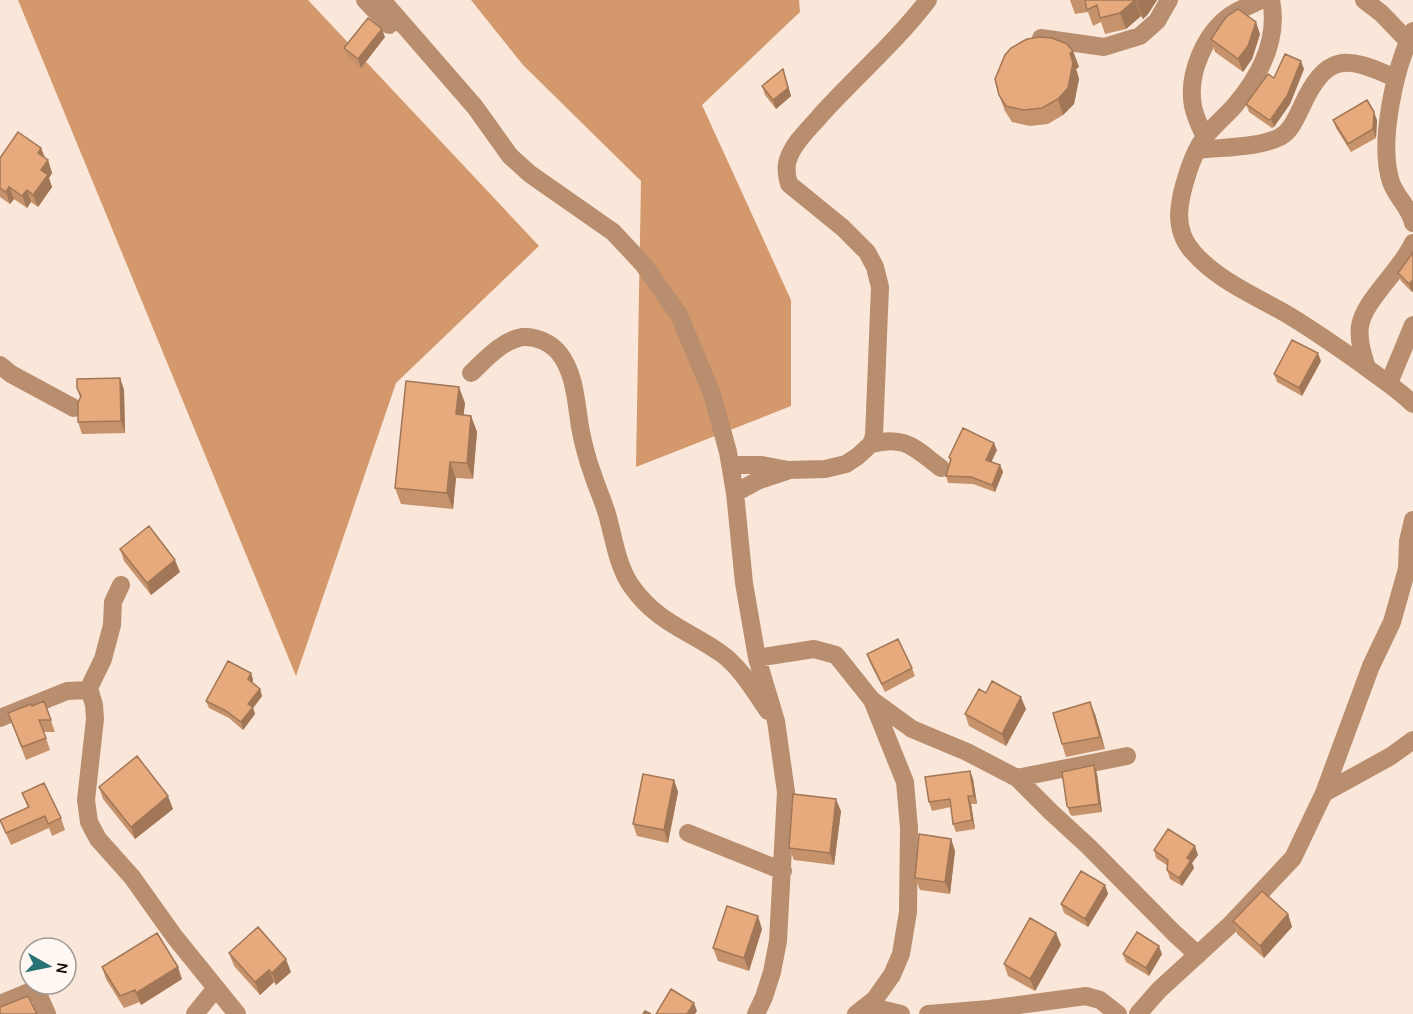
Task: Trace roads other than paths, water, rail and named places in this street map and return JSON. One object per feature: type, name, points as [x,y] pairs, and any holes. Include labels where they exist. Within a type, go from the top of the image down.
[{"type":"street","points":[[365,0],[430,64],[451,90],[495,155],[512,168],[530,174]]},
{"type":"street","points":[[382,0],[475,107],[510,156],[530,174],[613,232],[659,285],[679,315],[712,394],[730,465],[744,583],[758,658],[776,721],[786,792],[778,941],[772,972],[756,1014]]},
{"type":"street","points":[[871,444],[875,428],[876,347],[880,286],[875,267],[867,252],[843,228],[789,184],[786,167],[797,142],[928,0]]},
{"type":"street","points":[[1041,38],[1104,47],[1140,36],[1157,21],[1169,0]]},
{"type":"street","points":[[1201,143],[1192,104],[1192,84],[1199,60],[1218,27],[1232,15],[1261,0]]},
{"type":"street","points":[[1271,0],[1274,14],[1273,30],[1264,63],[1236,104],[1201,143],[1182,196],[1179,226],[1192,251],[1228,280],[1308,326],[1389,383],[1413,404]]},
{"type":"street","points":[[1364,0],[1410,36],[1395,78],[1389,118],[1387,164],[1391,183],[1412,217],[1413,223]]},
{"type":"street","points":[[1201,143],[1260,143],[1280,137],[1294,122],[1312,86],[1335,64],[1360,63],[1395,78]]},
{"type":"street","points":[[1366,368],[1360,339],[1360,325],[1365,310],[1408,255],[1413,243]]},
{"type":"street","points":[[1389,383],[1413,325]]},
{"type":"street","points":[[471,373],[497,350],[512,341],[523,338],[535,338],[551,345],[560,354],[576,396],[580,426],[593,476],[606,511],[620,562],[630,585],[648,607],[671,624],[701,640],[724,656],[747,680],[776,721]]},
{"type":"street","points":[[0,365],[11,374],[53,394],[74,408]]},
{"type":"street","points":[[730,465],[762,465],[788,470],[825,469],[846,464],[871,444],[898,440],[911,445],[941,468]]},
{"type":"street","points":[[735,493],[758,481],[788,470]]},
{"type":"street","points":[[1138,1014],[1159,990],[1230,925],[1293,858],[1324,793],[1371,666],[1392,622],[1407,569],[1408,541],[1413,520]]},
{"type":"street","points":[[121,585],[113,602],[112,625],[103,660],[89,690],[94,705],[95,719],[86,809],[92,829],[132,877],[174,936],[237,1014]]},
{"type":"street","points":[[758,658],[814,649],[836,655],[845,664],[856,683],[872,700],[912,729],[967,752],[1017,777],[1198,955]]},
{"type":"street","points":[[0,718],[60,693],[89,690]]},
{"type":"street","points":[[862,1010],[875,999],[892,975],[901,954],[908,912],[909,828],[906,782],[872,700]]},
{"type":"street","points":[[1324,793],[1391,756],[1413,740]]},
{"type":"street","points":[[1017,777],[1127,756]]},
{"type":"street","points":[[688,833],[783,871]]},
{"type":"street","points":[[195,1014],[216,988]]},
{"type":"street","points":[[0,1004],[36,989],[47,1014]]},
{"type":"street","points":[[928,1014],[989,1009],[1086,996],[1100,1000],[1118,1014]]},
{"type":"street","points":[[862,1010],[901,1014]]}]
